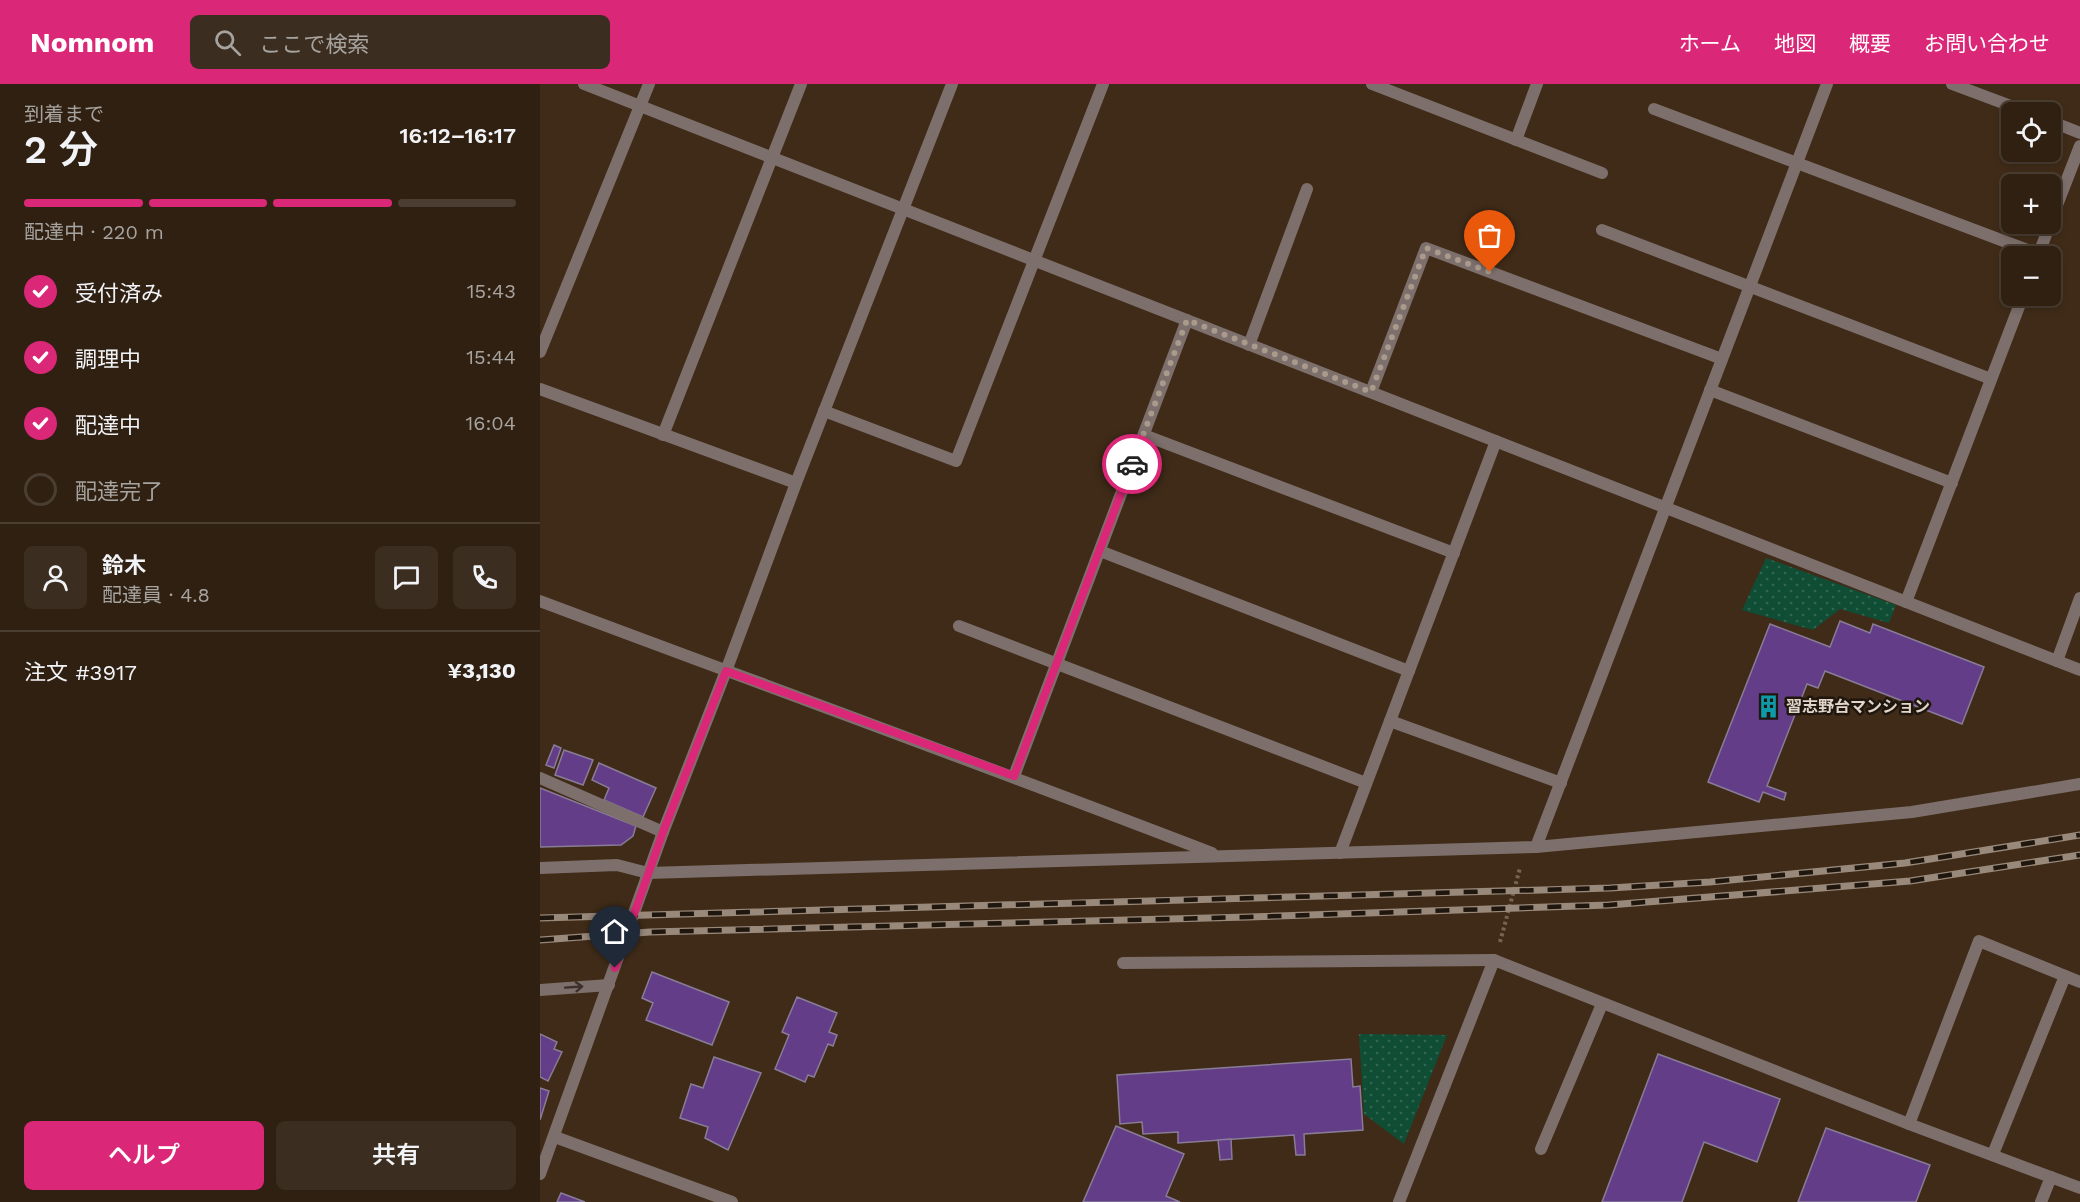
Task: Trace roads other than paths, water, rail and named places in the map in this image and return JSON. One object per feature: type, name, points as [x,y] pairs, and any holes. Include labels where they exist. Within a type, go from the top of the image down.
[{"type":"street","points":[[585,84],[2080,670]]},
{"type":"street","points":[[540,352],[649,84]]},
{"type":"street","points":[[663,435],[801,84]]},
{"type":"street","points":[[540,1174],[663,832],[952,84]]},
{"type":"street","points":[[825,411],[956,461],[1103,84]]},
{"type":"street","points":[[1372,84],[1398,89],[1516,140],[1602,173]]},
{"type":"street","points":[[1516,140],[1537,84]]},
{"type":"street","points":[[1531,847],[1561,783],[1827,84]]},
{"type":"street","points":[[1952,84],[2001,102]]},
{"type":"street","points":[[1654,109],[2014,246]]},
{"type":"street","points":[[2061,126],[2080,133]]},
{"type":"street","points":[[2061,195],[2080,146]]},
{"type":"street","points":[[1249,345],[1307,189]]},
{"type":"street","points":[[1602,230],[1991,379]]},
{"type":"street","points":[[1371,392],[1426,248],[1722,359]]},
{"type":"street","points":[[1906,603],[2019,306]]},
{"type":"street","points":[[1014,776],[1187,320]]},
{"type":"street","points":[[540,389],[796,483]]},
{"type":"street","points":[[1710,390],[1952,483]]},
{"type":"street","points":[[1144,435],[1454,553]]},
{"type":"street","points":[[1340,853],[1496,441]]},
{"type":"street","points":[[1100,551],[1408,671]]},
{"type":"street","points":[[2057,661],[2080,598]]},
{"type":"street","points":[[540,601],[1014,776],[1218,856]]},
{"type":"street","points":[[959,626],[1366,783]]},
{"type":"street","points":[[1390,721],[1561,783]]},
{"type":"street","points":[[540,778],[663,832]]},
{"type":"street","points":[[540,868],[617,865],[648,873],[1531,847],[1912,812],[2080,784]]},
{"type":"street","points":[[1909,1124],[1979,941],[2080,982]]},
{"type":"street","points":[[1124,963],[1494,960],[1909,1124],[2080,1188]]},
{"type":"street","points":[[1404,1201],[1494,960]]},
{"type":"street","points":[[1993,1154],[2065,976]]},
{"type":"street","points":[[540,990],[609,985]]},
{"type":"street","points":[[1541,1149],[1602,1004]]},
{"type":"street","points":[[555,1137],[732,1202]]},
{"type":"street","points":[[2041,1202],[2051,1177]]},
{"type":"railway","points":[[540,918],[1610,888],[1710,882],[1905,863],[2080,835]]},
{"type":"railway","points":[[540,940],[650,932],[1249,917],[1609,905],[1910,881],[2080,855]]},
{"type":"place","name":"習志野台マンション","points":[[1768,706]]}]
